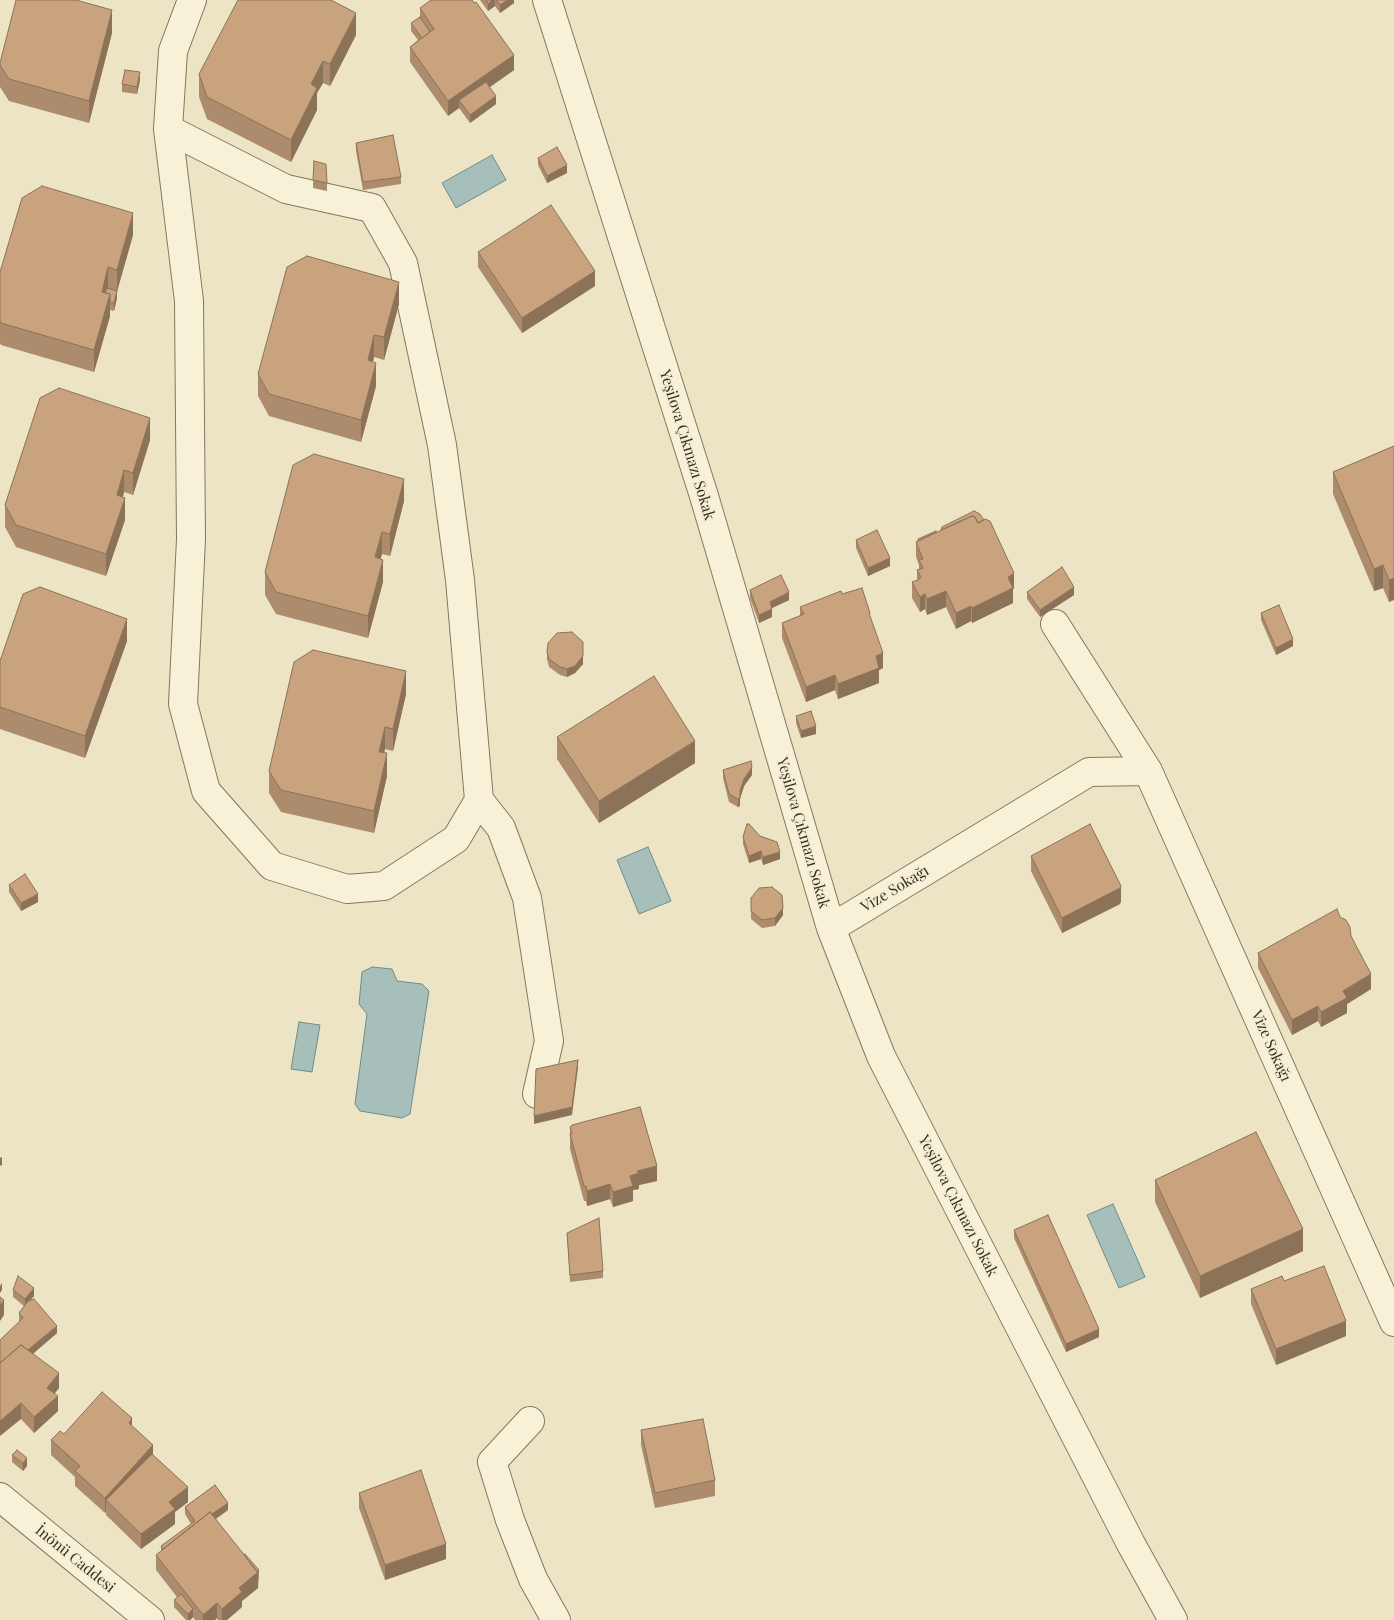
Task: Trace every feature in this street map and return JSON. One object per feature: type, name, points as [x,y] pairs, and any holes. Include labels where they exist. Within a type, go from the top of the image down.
[{"type":"street","points":[[192,0],[173,51],[168,129],[190,301],[191,539],[183,704],[206,791],[272,866],[347,889],[384,886],[456,839],[479,800]]},
{"type":"street","name":"Yeşilova Çıkmazı Sokak","points":[[547,0],[704,496],[831,928],[881,1056],[1131,1544],[1174,1620]]},
{"type":"street","points":[[168,129],[286,189],[372,208],[403,263],[442,445],[460,580],[479,800],[501,828],[527,898],[549,1041],[537,1094]]},
{"type":"street","name":"Vize Sokağı","points":[[1055,624],[1148,771],[1394,1322]]},
{"type":"street","name":"Vize Sokağı","points":[[831,928],[1089,772],[1148,771]]},
{"type":"street","points":[[530,1421],[492,1462],[510,1520],[526,1562],[533,1579],[556,1620]]},
{"type":"street","name":"İnönü Caddesi","points":[[0,1497],[150,1620]]},
{"type":"water","points":[[492,155],[506,180],[456,208],[442,183]]},
{"type":"water","points":[[648,847],[671,901],[639,914],[617,860]]},
{"type":"water","points":[[372,967],[392,969],[397,981],[422,984],[429,991],[410,1114],[402,1118],[360,1111],[355,1104],[367,1014],[359,1004],[362,972]]},
{"type":"water","points":[[299,1022],[320,1025],[312,1072],[291,1069]]},
{"type":"water","points":[[1113,1204],[1145,1277],[1119,1288],[1087,1215]]},
{"type":"building","points":[[16,0],[76,0],[112,10],[89,101],[9,79],[0,63]]},
{"type":"building","points":[[238,0],[331,0],[356,13],[330,64],[323,61],[311,84],[317,88],[291,140],[207,97],[199,74]]},
{"type":"building","points":[[431,0],[472,0],[474,3],[476,2],[514,55],[448,101],[410,47],[434,29],[420,8]]},
{"type":"building","points":[[496,0],[508,0],[500,5]]},
{"type":"building","points":[[420,17],[430,32],[422,38],[411,23]]},
{"type":"building","points":[[125,70],[140,72],[137,87],[122,84]]},
{"type":"building","points":[[486,82],[496,96],[470,115],[459,100]]},
{"type":"building","points":[[393,135],[401,177],[363,182],[356,143]]},
{"type":"building","points":[[557,147],[567,165],[547,176],[538,158]]},
{"type":"building","points":[[314,161],[326,164],[327,183],[313,180]]},
{"type":"building","points":[[42,186],[133,213],[117,270],[108,267],[102,292],[110,294],[94,350],[1,323],[0,321],[0,272],[22,198]]},
{"type":"building","points":[[551,205],[595,271],[522,318],[478,252]]},
{"type":"building","points":[[307,256],[399,282],[384,337],[374,335],[368,360],[376,363],[361,420],[269,394],[258,374],[287,267]]},
{"type":"building","points":[[107,288],[117,291],[114,303],[110,302],[110,294],[105,293]]},
{"type":"building","points":[[59,388],[150,418],[133,473],[124,470],[117,495],[125,498],[106,554],[16,525],[5,505],[40,398]]},
{"type":"building","points":[[1394,446],[1394,578],[1389,580],[1383,565],[1374,569],[1333,472]]},
{"type":"building","points":[[314,454],[404,479],[390,534],[382,532],[375,557],[383,560],[368,616],[276,592],[265,572],[293,465]]},
{"type":"building","points":[[974,511],[980,514],[984,520],[978,523],[975,517],[972,516],[941,530],[942,527]]},
{"type":"building","points":[[972,516],[975,517],[978,523],[985,519],[990,521],[1014,573],[1008,577],[1013,588],[972,608],[971,606],[956,613],[946,591],[927,599],[925,594],[920,597],[912,582],[921,577],[917,570],[923,568],[919,560],[923,559],[916,542]]},
{"type":"building","points":[[877,530],[890,558],[868,568],[856,540]]},
{"type":"building","points":[[936,532],[918,541],[918,539]]},
{"type":"building","points":[[1062,567],[1074,587],[1040,610],[1027,592]]},
{"type":"building","points":[[781,575],[789,592],[770,602],[772,609],[759,615],[750,590]]},
{"type":"building","points":[[40,587],[127,619],[85,736],[0,707],[0,661],[23,594]]},
{"type":"building","points":[[862,588],[883,653],[876,656],[879,668],[838,684],[835,675],[806,687],[782,623],[804,614],[800,607],[841,591],[842,594]]},
{"type":"building","points":[[1279,605],[1293,639],[1276,648],[1261,613]]},
{"type":"building","points":[[572,632],[583,642],[583,656],[575,666],[567,669],[560,667],[549,659],[547,652],[548,643],[557,633]]},
{"type":"building","points":[[313,650],[406,671],[393,729],[385,727],[379,752],[387,753],[374,811],[281,790],[269,771],[294,662]]},
{"type":"building","points":[[654,676],[695,741],[599,801],[557,737]]},
{"type":"building","points":[[811,711],[816,726],[801,731],[796,716]]},
{"type":"building","points":[[751,761],[752,767],[744,779],[740,798],[738,799],[729,794],[723,770]]},
{"type":"building","points":[[747,824],[760,836],[777,842],[780,852],[763,857],[761,851],[749,856],[743,837]]},
{"type":"building","points":[[1090,824],[1121,886],[1062,918],[1031,856]]},
{"type":"building","points":[[25,874],[38,894],[21,903],[9,885]]},
{"type":"building","points":[[772,887],[782,895],[783,908],[775,918],[762,920],[751,911],[751,898],[759,888]]},
{"type":"building","points":[[1337,909],[1340,917],[1346,920],[1350,927],[1351,936],[1371,974],[1343,991],[1347,998],[1321,1012],[1318,1006],[1292,1020],[1258,953]]},
{"type":"building","points":[[578,1060],[572,1107],[534,1116],[536,1069]]},
{"type":"building","points":[[640,1107],[657,1166],[637,1171],[639,1173],[630,1176],[633,1186],[613,1192],[610,1184],[587,1191],[570,1134],[572,1134],[570,1127]]},
{"type":"building","points":[[1256,1132],[1303,1229],[1200,1276],[1155,1180]]},
{"type":"building","points":[[1048,1215],[1099,1329],[1066,1344],[1014,1230]]},
{"type":"building","points":[[599,1218],[603,1271],[570,1275],[567,1233]]},
{"type":"building","points":[[1324,1266],[1346,1321],[1276,1349],[1251,1289],[1282,1276],[1284,1281]]},
{"type":"building","points":[[18,1276],[34,1288],[25,1299],[13,1290]]},
{"type":"building","points":[[0,1297],[4,1300],[0,1306]]},
{"type":"building","points":[[34,1299],[57,1326],[28,1350],[21,1345],[0,1363],[0,1340],[23,1318],[19,1313],[28,1301]]},
{"type":"building","points":[[21,1345],[59,1373],[47,1388],[58,1396],[34,1417],[21,1403],[0,1421],[0,1363]]},
{"type":"building","points":[[102,1392],[132,1418],[129,1423],[153,1445],[105,1498],[75,1471],[80,1466],[51,1440],[60,1431],[64,1434]]},
{"type":"building","points":[[703,1419],[715,1480],[655,1493],[641,1430]]},
{"type":"building","points":[[17,1450],[27,1458],[23,1463],[12,1455]]},
{"type":"building","points":[[152,1454],[188,1487],[169,1502],[175,1509],[141,1534],[106,1500]]},
{"type":"building","points":[[421,1470],[446,1544],[385,1565],[359,1493]]},
{"type":"building","points":[[215,1485],[228,1503],[212,1514],[210,1512],[163,1549],[161,1546],[195,1521],[185,1507]]},
{"type":"building","points":[[210,1512],[258,1572],[239,1588],[242,1592],[222,1609],[217,1603],[203,1615],[156,1555]]},
{"type":"building","points":[[244,1555],[259,1570],[257,1572]]},
{"type":"building","points":[[181,1594],[193,1609],[188,1614],[174,1600]]}]
